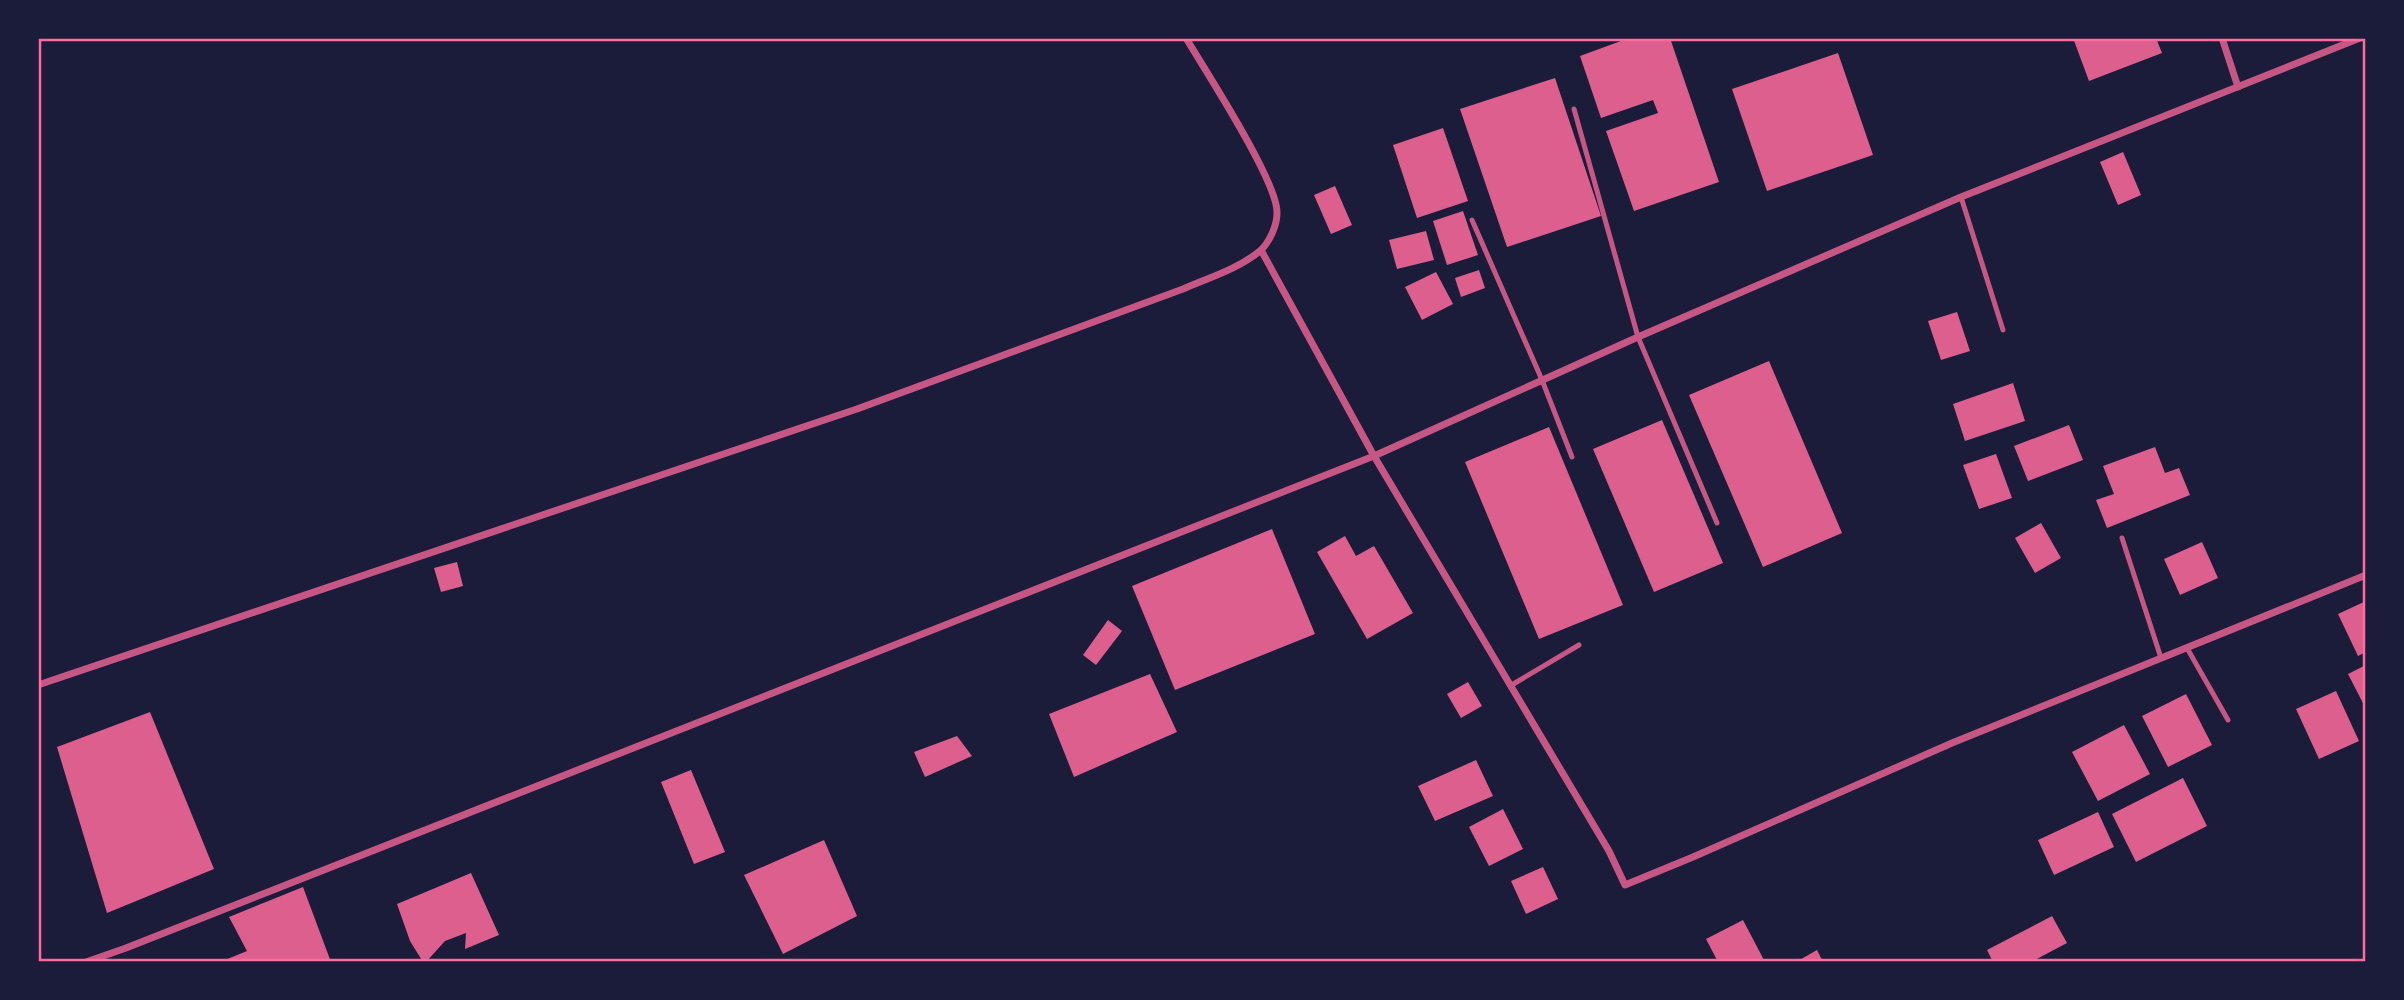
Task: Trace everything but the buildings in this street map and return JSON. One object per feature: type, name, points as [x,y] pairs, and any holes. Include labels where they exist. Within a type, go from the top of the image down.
[{"type":"street","points":[[38,685],[857,409],[1228,270],[1261,250],[1274,229],[1277,212],[1274,197],[1223,99],[1186,38]]},
{"type":"street","points":[[2221,38],[2238,87]]},
{"type":"street","points":[[86,961],[139,943],[1374,456],[1638,337],[1961,197],[2360,38]]},
{"type":"street","points":[[1261,250],[1374,456],[1609,851],[1625,885],[1693,858],[1952,743],[2365,575]]},
{"type":"lane","points":[[1574,109],[1638,337],[1717,523]]},
{"type":"lane","points":[[1961,197],[2003,330]]},
{"type":"lane","points":[[1472,220],[1542,380],[1572,457]]},
{"type":"lane","points":[[2122,538],[2161,658]]},
{"type":"lane","points":[[1510,686],[1579,645]]},
{"type":"lane","points":[[2187,648],[2228,720]]}]
